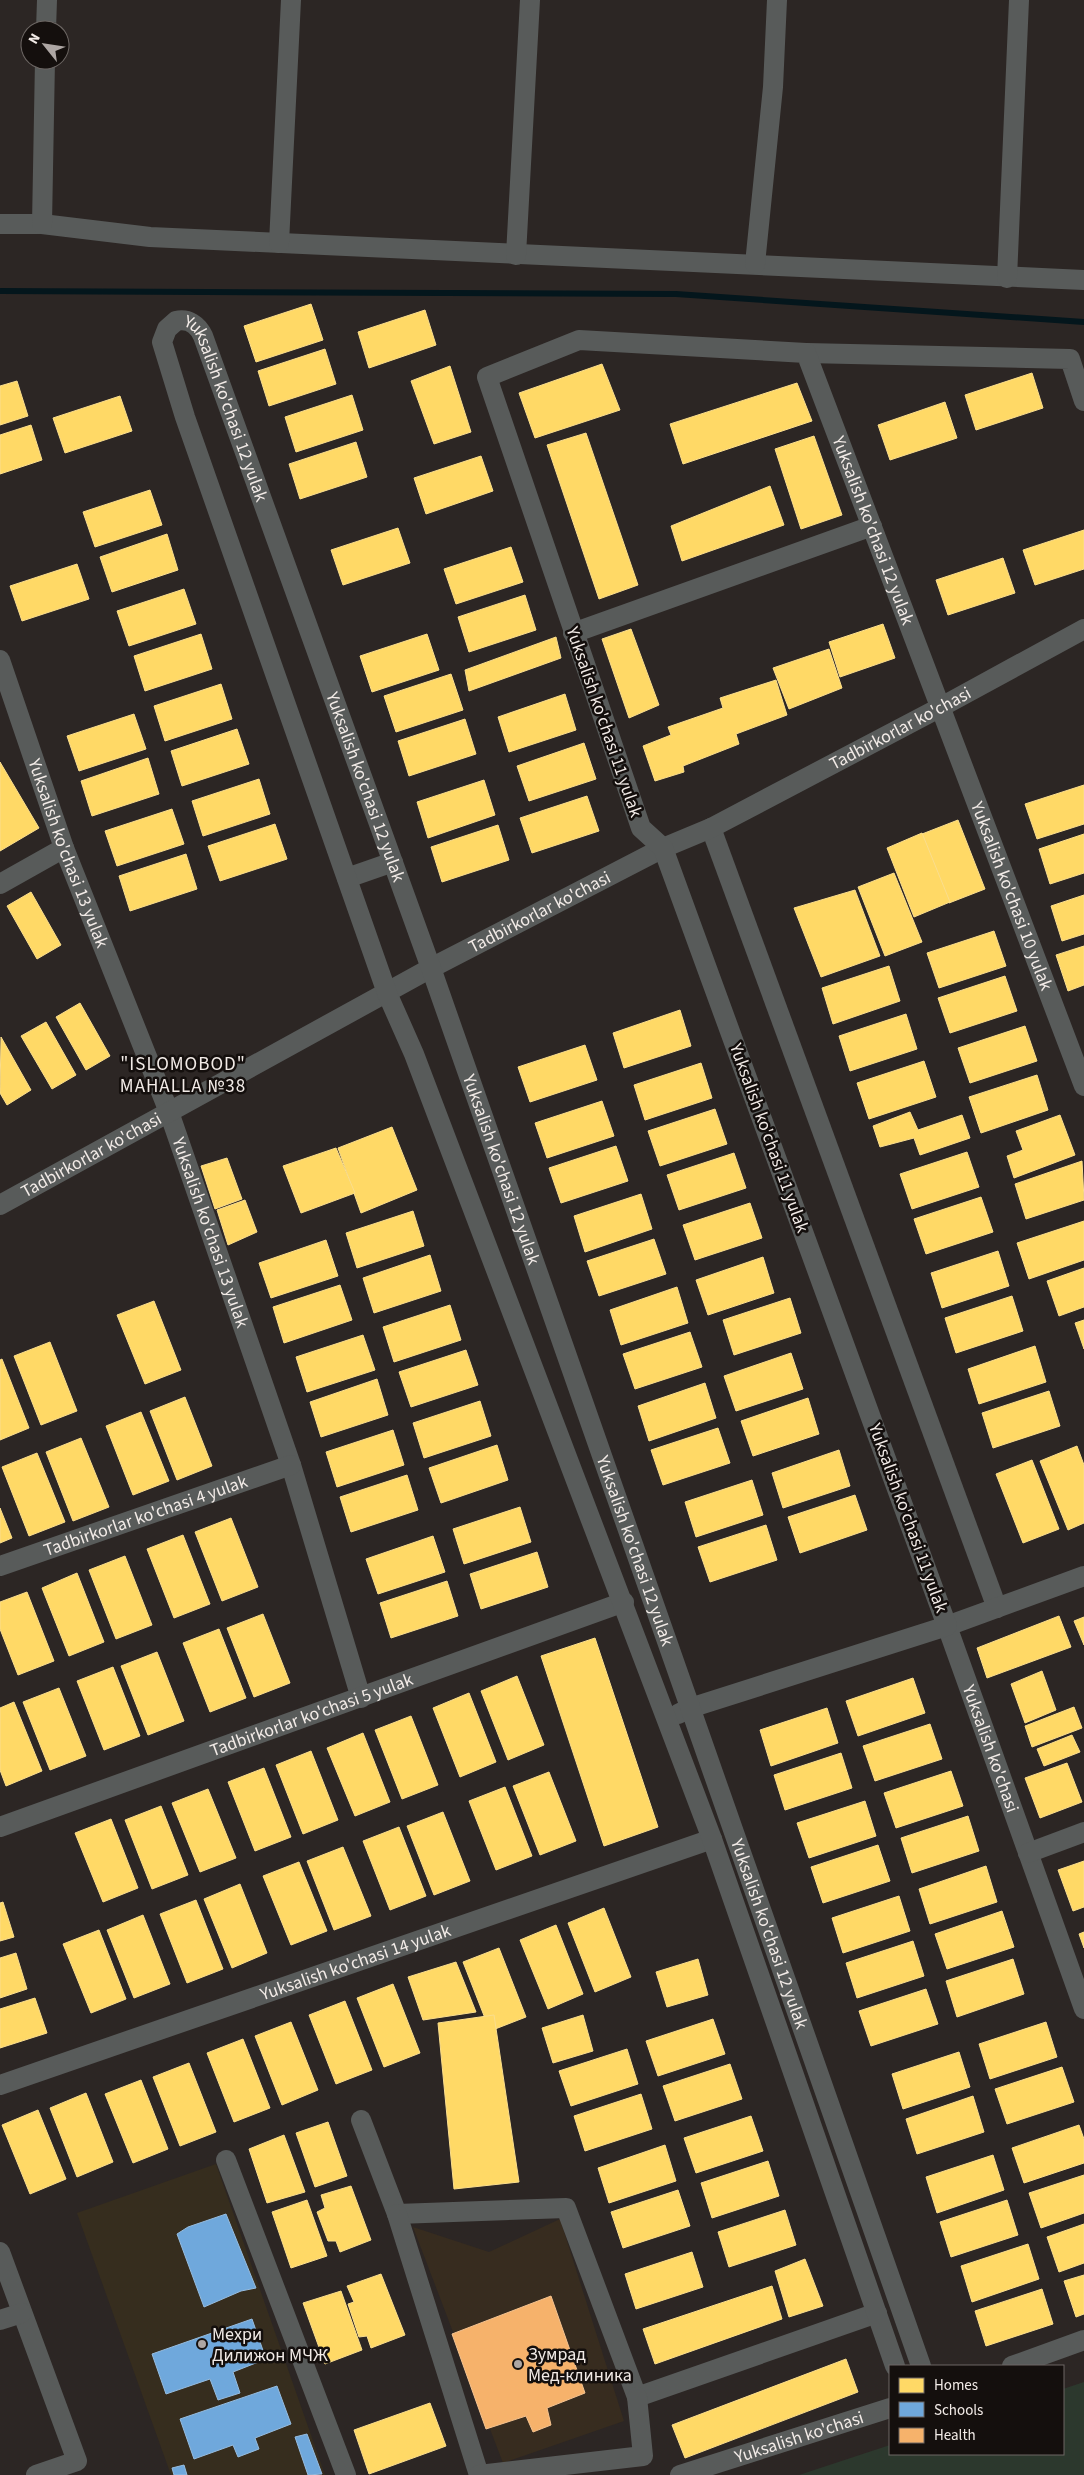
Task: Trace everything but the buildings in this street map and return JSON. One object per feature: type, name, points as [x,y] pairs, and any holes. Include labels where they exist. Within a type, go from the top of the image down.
[{"type":"street","points":[[46,20],[47,0]]},
{"type":"street","points":[[280,243],[292,0]]},
{"type":"street","points":[[516,255],[530,0]]},
{"type":"street","points":[[755,264],[773,87],[777,0]]},
{"type":"street","points":[[1007,278],[1019,0]]},
{"type":"street","points":[[42,224],[45,70]]},
{"type":"street","points":[[0,224],[42,224],[150,237],[516,255],[755,264],[1007,278],[1084,280]]},
{"type":"street","name":"Yuksalish ko'chasi 12 yulak","points":[[895,2365],[712,1839],[668,1719],[418,1063],[387,993],[185,417],[162,342],[167,329],[176,321],[188,321],[197,326],[203,336],[431,968],[921,2365]]},
{"type":"street","name":"Yuksalish ko'chasi 11 yulak","points":[[668,1719],[690,1708],[948,1626],[663,848],[640,828],[487,377],[579,340],[806,353]]},
{"type":"street","points":[[806,353],[1070,359],[1084,401]]},
{"type":"street","name":"Yuksalish ko'chasi 12 yulak","points":[[806,353],[941,707]]},
{"type":"street","points":[[573,632],[872,526]]},
{"type":"street","name":"Tadbirkorlar ko'chasi","points":[[0,1205],[431,968],[663,848],[711,828],[941,707],[1084,629]]},
{"type":"street","name":"Yuksalish ko'chasi 13 yulak","points":[[0,660],[64,848],[169,1112],[291,1465],[361,1698]]},
{"type":"street","name":"Yuksalish ko'chasi 10 yulak","points":[[941,707],[1084,1086]]},
{"type":"street","points":[[711,828],[997,1608]]},
{"type":"street","points":[[0,884],[64,848]]},
{"type":"street","points":[[347,878],[393,862]]},
{"type":"street","name":"Tadbirkorlar ko'chasi 4 yulak","points":[[0,1566],[291,1465]]},
{"type":"street","points":[[948,1626],[1084,1576]]},
{"type":"street","name":"Tadbirkorlar ko'chasi 5 yulak","points":[[0,1827],[624,1602]]},
{"type":"street","name":"Yuksalish ko'chasi","points":[[948,1626],[1084,2009]]},
{"type":"street","points":[[1028,1852],[1084,1832]]},
{"type":"street","name":"Yuksalish ko'chasi 14 yulak","points":[[0,2086],[712,1839]]},
{"type":"street","points":[[361,2120],[398,2214],[479,2475],[643,2456]]},
{"type":"street","points":[[226,2160],[346,2475]]},
{"type":"street","points":[[398,2214],[566,2208],[637,2397],[643,2456],[636,2475]]},
{"type":"street","points":[[0,2252],[77,2460],[36,2475]]},
{"type":"street","points":[[637,2397],[877,2313]]},
{"type":"street","points":[[0,2320],[22,2314]]},
{"type":"street","points":[[1015,2365],[1084,2340]]},
{"type":"street","name":"Yuksalish ko'chasi","points":[[680,2475],[889,2408]]},
{"type":"shaded area","name":"Мехри Дилижон МЧЖ","points":[[216,2164],[325,2475],[171,2475],[77,2213]]},
{"type":"shaded area","points":[[560,2219],[624,2421],[503,2463],[413,2227],[489,2252]]},
{"type":"green space","points":[[1084,2382],[1084,2475],[799,2475],[889,2445],[889,2455],[1064,2455],[1064,2389]]},
{"type":"waterway","points":[[0,291],[676,294],[1084,322]]},
{"type":"place","name":"Мехри Дилижон МЧЖ","points":[[202,2344]]},
{"type":"place","name":"Зумрад Мед-клиника","points":[[518,2364]]},
{"type":"district","name":"\"ISLOMOBOD\" MAHALLA №38","points":[[183,1075]]}]
